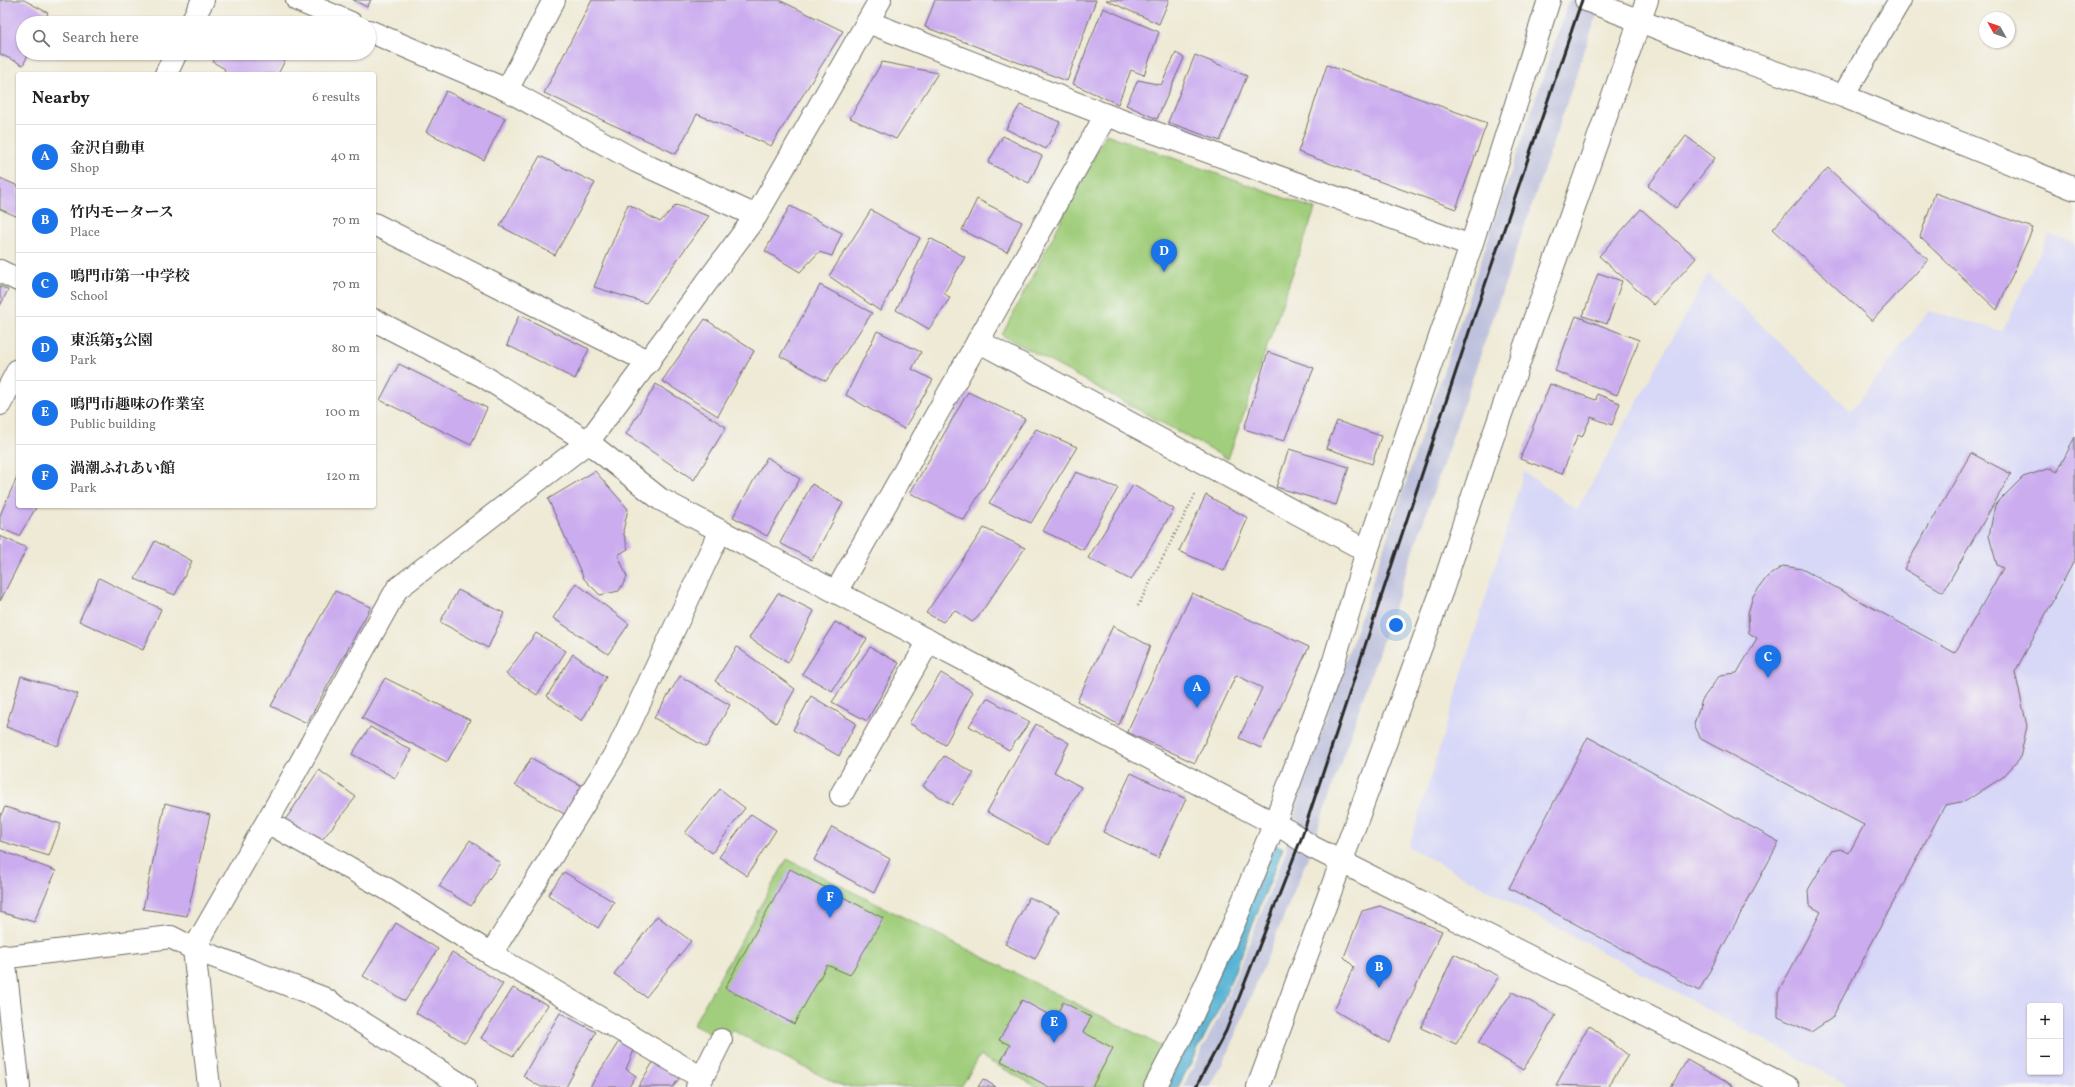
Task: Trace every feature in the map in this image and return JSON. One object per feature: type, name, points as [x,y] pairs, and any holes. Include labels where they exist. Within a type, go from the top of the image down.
[{"type":"street","points":[[195,16],[203,0]]},
{"type":"street","points":[[297,0],[335,16]]},
{"type":"street","points":[[507,90],[554,0]]},
{"type":"street","points":[[209,1087],[194,949],[267,822],[397,588],[588,442],[649,362],[756,216],[880,0]]},
{"type":"street","points":[[1155,1087],[1189,1022],[1218,960],[1274,825],[1333,664],[1367,551],[1471,246],[1549,0]]},
{"type":"street","points":[[1586,0],[1842,96],[2075,189]]},
{"type":"street","points":[[1258,1087],[1442,590],[1484,462],[1647,0]]},
{"type":"street","points":[[1842,96],[1900,0]]},
{"type":"street","points":[[868,22],[1106,115],[1471,246]]},
{"type":"street","points":[[376,34],[507,90],[636,160],[756,216]]},
{"type":"street","points":[[167,72],[173,60]]},
{"type":"street","points":[[836,592],[1106,115]]},
{"type":"street","points":[[376,225],[649,362]]},
{"type":"street","points":[[0,271],[16,279]]},
{"type":"street","points":[[376,321],[483,376],[588,442],[660,499],[1274,825],[1312,847],[1341,860],[1788,1087]]},
{"type":"street","points":[[978,341],[1367,551]]},
{"type":"street","points":[[0,404],[16,374]]},
{"type":"street","points":[[491,954],[618,749],[720,531]]},
{"type":"street","points":[[841,794],[929,641]]},
{"type":"street","points":[[267,822],[387,889],[699,1083],[721,1040]]},
{"type":"street","points":[[19,1087],[2,957],[171,937],[194,949],[323,998],[465,1087]]},
{"type":"path","points":[[1138,606],[1210,466]]},
{"type":"shaded area","points":[[1569,0],[1602,0],[1312,847],[1229,1051],[1210,1087],[1183,1087],[1222,1010],[1286,851],[1288,831]]},
{"type":"shaded area","points":[[2049,234],[2075,245],[2075,1087],[1851,1087],[1409,847],[1524,472],[1577,510],[1708,274],[1851,411],[1929,311],[2002,331]]},
{"type":"green space","points":[[1106,134],[1315,209],[1228,459],[1002,335]]},
{"type":"green space","points":[[787,859],[1167,1049],[1147,1087],[1037,1087],[980,1056],[961,1087],[843,1087],[732,1030],[725,1041],[693,1025]]},
{"type":"water","points":[[1275,844],[1283,848],[1222,1003],[1178,1087],[1167,1087]]},
{"type":"building","points":[[0,0],[24,0],[48,13],[46,16],[16,16],[16,60],[26,60],[23,65],[0,54]]},
{"type":"building","points":[[353,0],[371,0],[367,7]]},
{"type":"building","points":[[592,0],[779,0],[843,31],[771,146],[697,114],[676,154],[544,93]]},
{"type":"building","points":[[935,0],[1096,0],[1067,81],[925,27]]},
{"type":"building","points":[[1106,0],[1169,0],[1159,24]]},
{"type":"building","points":[[1103,8],[1159,32],[1144,75],[1131,70],[1118,104],[1073,84]]},
{"type":"building","points":[[1176,53],[1184,58],[1157,119],[1126,105],[1138,80],[1161,85]]},
{"type":"building","points":[[1195,55],[1247,76],[1220,141],[1168,122]]},
{"type":"building","points":[[214,60],[285,60],[279,72],[224,72],[225,69],[213,62]]},
{"type":"building","points":[[882,62],[938,73],[896,139],[850,118]]},
{"type":"building","points":[[1327,65],[1487,123],[1456,209],[1298,152]]},
{"type":"building","points":[[446,91],[505,118],[484,160],[426,132]]},
{"type":"building","points":[[1020,105],[1060,122],[1046,149],[1006,129]]},
{"type":"building","points":[[1003,136],[1042,156],[1029,183],[988,163]]},
{"type":"building","points":[[1686,136],[1715,158],[1676,208],[1648,186]]},
{"type":"building","points":[[540,156],[595,183],[555,255],[500,226]]},
{"type":"building","points":[[1828,168],[1928,260],[1872,321],[1773,229]]},
{"type":"building","points":[[0,178],[16,185],[16,216],[0,209]]},
{"type":"building","points":[[1935,193],[2033,228],[1997,310],[1920,237]]},
{"type":"building","points":[[977,199],[1022,222],[1007,252],[962,230]]},
{"type":"building","points":[[628,204],[660,222],[676,205],[709,216],[646,303],[594,287]]},
{"type":"building","points":[[790,206],[842,233],[832,256],[819,252],[800,272],[765,251]]},
{"type":"building","points":[[1641,209],[1696,258],[1654,305],[1599,256]]},
{"type":"building","points":[[871,210],[920,238],[880,311],[829,276]]},
{"type":"building","points":[[930,238],[965,257],[944,293],[950,298],[929,329],[896,310]]},
{"type":"building","points":[[1598,273],[1622,281],[1607,324],[1583,316]]},
{"type":"building","points":[[820,285],[872,313],[826,381],[780,356]]},
{"type":"building","points":[[0,286],[8,290],[0,306]]},
{"type":"building","points":[[519,315],[589,349],[575,379],[507,345]]},
{"type":"building","points":[[1576,316],[1639,340],[1617,395],[1555,371]]},
{"type":"building","points":[[705,319],[754,351],[718,416],[662,381]]},
{"type":"building","points":[[877,331],[921,352],[912,369],[933,380],[904,429],[846,395]]},
{"type":"building","points":[[1268,352],[1314,368],[1284,441],[1244,429]]},
{"type":"building","points":[[399,364],[487,408],[471,445],[380,400]]},
{"type":"building","points":[[656,384],[726,427],[694,480],[626,434]]},
{"type":"building","points":[[1550,384],[1596,400],[1597,394],[1620,403],[1612,425],[1591,417],[1582,437],[1578,435],[1562,474],[1520,459]]},
{"type":"building","points":[[968,392],[1025,419],[964,520],[910,493]]},
{"type":"building","points":[[1337,421],[1381,436],[1372,464],[1326,448]]},
{"type":"building","points":[[1036,429],[1077,447],[1031,523],[989,503]]},
{"type":"building","points":[[2075,437],[2075,559],[2015,672],[2027,726],[2020,758],[2003,777],[1966,801],[1945,805],[1832,1018],[1811,1032],[1778,1017],[1778,993],[1821,912],[1809,905],[1808,890],[1831,851],[1841,849],[1849,853],[1864,825],[1701,739],[1694,724],[1702,700],[1720,675],[1737,673],[1757,638],[1749,633],[1748,613],[1753,596],[1767,577],[1783,566],[1802,569],[1955,653],[2003,568],[1997,565],[1989,536],[1995,505],[2023,477],[2051,468],[2057,472]]},
{"type":"building","points":[[1289,449],[1349,467],[1336,505],[1276,487]]},
{"type":"building","points":[[1971,453],[2011,474],[1943,592],[1904,569]]},
{"type":"building","points":[[767,457],[800,479],[767,536],[733,517]]},
{"type":"building","points":[[595,471],[628,509],[623,531],[628,549],[618,555],[627,577],[619,591],[600,595],[584,579],[548,499]]},
{"type":"building","points":[[1076,472],[1118,488],[1083,550],[1043,531]]},
{"type":"building","points":[[16,479],[16,508],[36,508],[19,536],[0,528],[0,515]]},
{"type":"building","points":[[812,484],[843,503],[812,560],[780,543]]},
{"type":"building","points":[[1133,485],[1174,509],[1131,580],[1088,558]]},
{"type":"building","points":[[1206,495],[1248,518],[1224,571],[1179,551]]},
{"type":"building","points":[[984,528],[1025,548],[978,617],[972,622],[955,610],[943,622],[926,613]]},
{"type":"building","points":[[0,536],[27,548],[0,601]]},
{"type":"building","points":[[155,541],[192,561],[175,595],[135,579]]},
{"type":"building","points":[[99,578],[161,609],[143,650],[79,621]]},
{"type":"building","points":[[576,583],[629,624],[608,654],[553,618]]},
{"type":"building","points":[[458,590],[504,613],[488,648],[440,622]]},
{"type":"building","points":[[335,591],[371,607],[307,723],[271,706]]},
{"type":"building","points":[[778,593],[814,611],[788,663],[749,638]]},
{"type":"building","points":[[1192,593],[1309,647],[1261,748],[1239,738],[1262,688],[1236,675],[1195,763],[1127,732]]},
{"type":"building","points":[[835,622],[867,639],[832,691],[802,674]]},
{"type":"building","points":[[1113,626],[1150,646],[1119,725],[1077,701]]},
{"type":"building","points":[[536,633],[566,651],[537,695],[506,674]]},
{"type":"building","points":[[737,647],[795,689],[776,723],[715,681]]},
{"type":"building","points":[[870,647],[899,663],[867,721],[832,702]]},
{"type":"building","points":[[573,654],[606,677],[582,721],[547,696]]},
{"type":"building","points":[[941,673],[973,692],[945,745],[909,723]]},
{"type":"building","points":[[21,676],[78,694],[58,746],[6,727]]},
{"type":"building","points":[[680,676],[730,705],[706,747],[654,718]]},
{"type":"building","points":[[385,678],[470,720],[447,762],[362,718]]},
{"type":"building","points":[[811,696],[856,723],[839,756],[793,730]]},
{"type":"building","points":[[987,698],[1030,722],[1009,750],[969,726]]},
{"type":"building","points":[[1036,724],[1069,743],[1054,772],[1081,787],[1048,845],[987,812]]},
{"type":"building","points":[[370,727],[411,750],[395,778],[352,754]]},
{"type":"building","points":[[1588,737],[1779,842],[1699,991],[1509,888]]},
{"type":"building","points":[[944,756],[974,773],[952,805],[923,786]]},
{"type":"building","points":[[531,758],[584,787],[566,815],[515,785]]},
{"type":"building","points":[[319,770],[356,797],[318,845],[285,820]]},
{"type":"building","points":[[1131,773],[1186,799],[1158,858],[1103,832]]},
{"type":"building","points":[[720,789],[745,808],[712,853],[685,833]]},
{"type":"building","points":[[165,803],[210,815],[187,916],[143,909]]},
{"type":"building","points":[[5,807],[61,824],[49,856],[0,841],[0,817]]},
{"type":"building","points":[[751,814],[776,830],[747,876],[719,857]]},
{"type":"building","points":[[832,827],[890,859],[874,893],[814,860]]},
{"type":"building","points":[[470,840],[500,863],[471,906],[439,886]]},
{"type":"building","points":[[0,850],[56,871],[34,922],[0,912]]},
{"type":"building","points":[[790,869],[883,918],[850,975],[827,965],[794,1024],[725,988]]},
{"type":"building","points":[[564,872],[614,902],[598,928],[548,895]]},
{"type":"building","points":[[1029,897],[1059,911],[1035,959],[1005,944]]},
{"type":"building","points":[[1380,906],[1442,931],[1389,1043],[1334,1010],[1354,967],[1344,957],[1362,911]]},
{"type":"building","points":[[657,916],[691,941],[646,997],[614,974]]},
{"type":"building","points":[[396,923],[438,949],[405,1001],[363,976]]},
{"type":"building","points":[[452,952],[503,984],[465,1043],[416,1013]]},
{"type":"building","points":[[1454,954],[1499,976],[1456,1044],[1421,1028]]},
{"type":"building","points":[[513,988],[548,1005],[513,1056],[481,1038]]},
{"type":"building","points":[[1512,992],[1556,1015],[1523,1070],[1478,1043]]},
{"type":"building","points":[[1022,1000],[1055,1018],[1063,1002],[1091,1017],[1083,1032],[1113,1048],[1092,1087],[1049,1087],[1001,1061],[1010,1045],[999,1040]]},
{"type":"building","points":[[560,1013],[596,1032],[566,1087],[541,1087],[523,1076]]},
{"type":"building","points":[[1589,1025],[1628,1055],[1608,1087],[1556,1085]]},
{"type":"building","points":[[621,1038],[635,1048],[626,1069],[636,1076],[629,1087],[590,1087]]},
{"type":"building","points":[[655,1059],[681,1076],[673,1087],[638,1087]]},
{"type":"building","points":[[1687,1060],[1735,1087],[1671,1087]]},
{"type":"building","points":[[983,1079],[996,1087],[978,1087]]},
{"type":"railway","points":[[1196,1087],[1226,1031],[1301,839],[1471,326],[1582,0]]},
{"type":"place","name":"東浜第3公園","points":[[1164,272]]},
{"type":"place","name":"鳴門市第一中学校","points":[[1768,678]]},
{"type":"place","name":"金沢自動車","points":[[1197,708]]},
{"type":"place","name":"渦潮ふれあい館","points":[[830,918]]},
{"type":"place","name":"竹内モータース","points":[[1379,988]]},
{"type":"place","name":"鳴門市趣味の作業室","points":[[1054,1043]]}]
